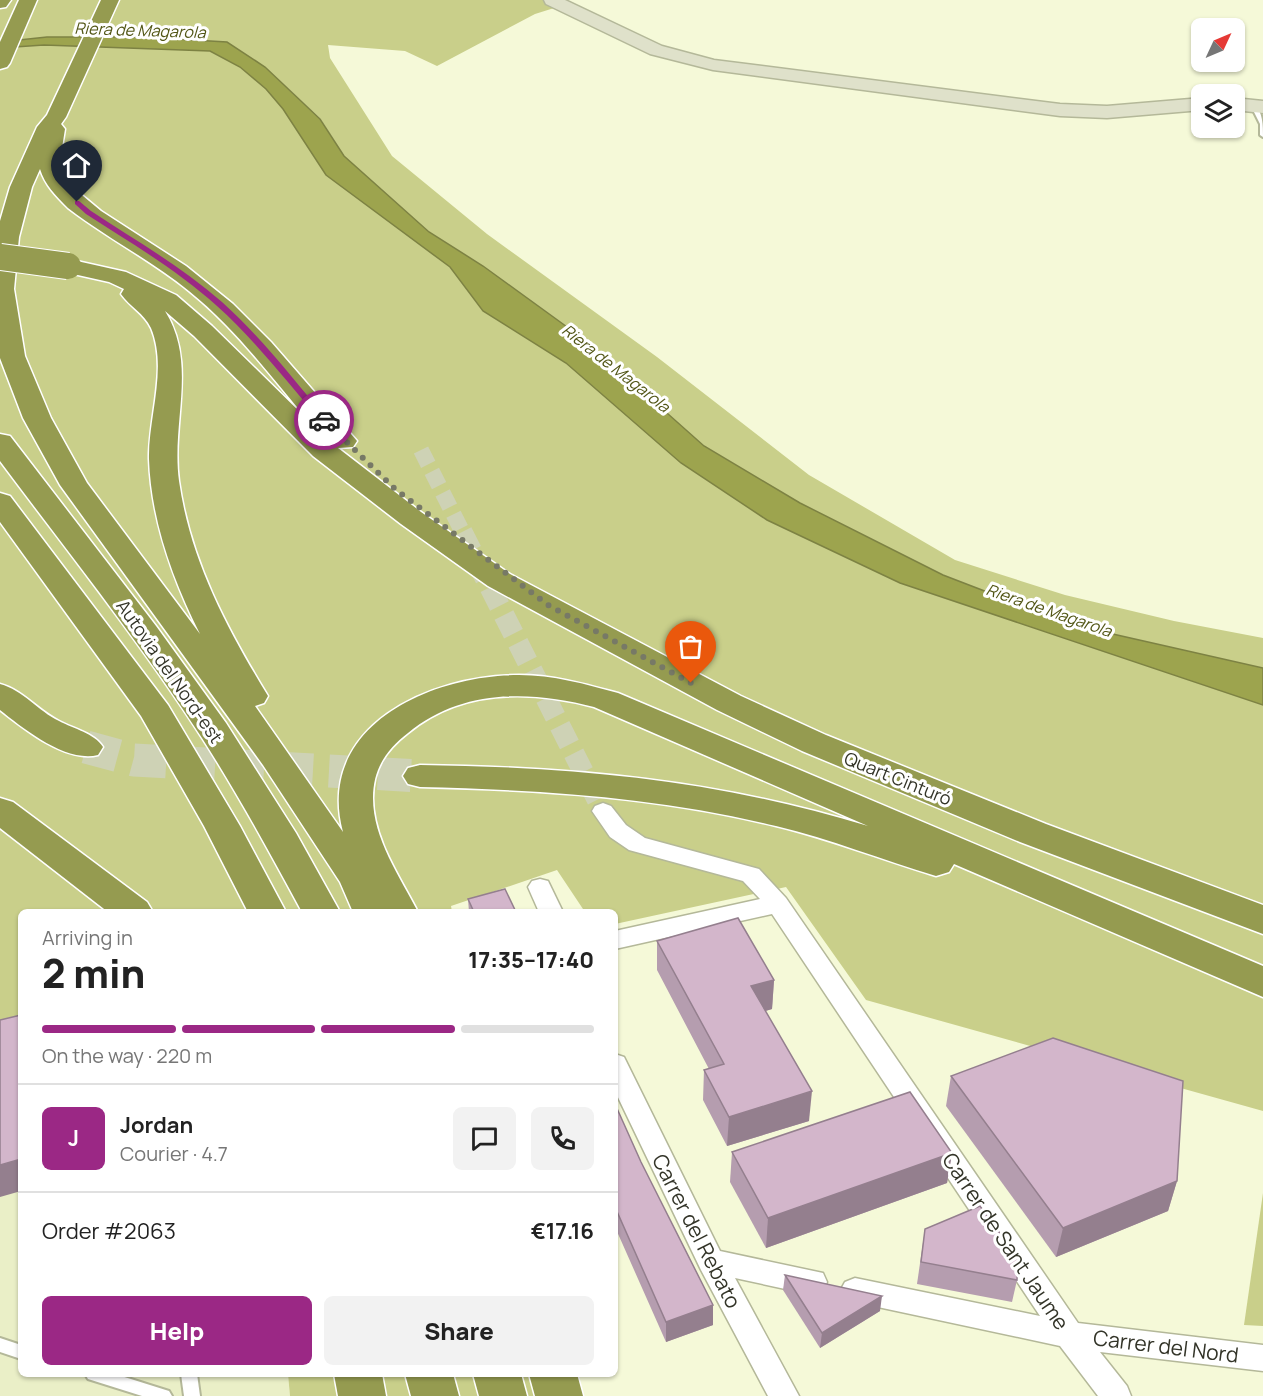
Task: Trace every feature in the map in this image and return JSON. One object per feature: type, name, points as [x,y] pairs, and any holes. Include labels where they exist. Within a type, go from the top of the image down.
[{"type":"highway","points":[[0,63],[28,0]]},
{"type":"highway","points":[[110,0],[56,117],[49,160],[55,178],[66,192],[88,212],[176,269],[219,304],[251,335],[337,435],[395,489],[548,605]]},
{"type":"highway","points":[[56,117],[47,127],[21,187],[7,237],[2,289],[12,356],[37,418],[74,485],[275,757],[352,873],[370,909]]},
{"type":"highway","points":[[0,258],[68,266],[117,277],[167,300],[203,331],[323,450],[411,518],[499,580],[548,605]]},
{"type":"highway","points":[[68,266],[117,285],[138,297],[158,316],[169,349],[170,380],[163,457],[172,516],[180,549],[204,608],[246,686],[337,831],[352,873]]},
{"type":"highway","name":"Autovia del Nord-est","points":[[0,442],[110,585],[211,727],[277,831],[319,909]]},
{"type":"highway","name":"Autovia del Nord-est","points":[[0,502],[156,712],[222,826],[265,909]]},
{"type":"highway","name":"Quart Cinturó","points":[[548,605],[729,703],[814,743],[1034,833],[1263,920]]},
{"type":"highway","points":[[398,909],[358,821],[356,783],[362,766],[374,745],[415,710],[460,692],[501,685],[521,685],[569,690],[606,700],[1263,982]]},
{"type":"highway","points":[[0,694],[45,728],[86,747]]},
{"type":"highway","points":[[420,776],[502,777],[604,784],[675,794],[834,828],[949,867],[1263,993]]},
{"type":"highway","points":[[0,810],[130,909]]},
{"type":"highway","points":[[359,1377],[362,1396]]},
{"type":"highway","points":[[430,1377],[435,1396]]},
{"type":"highway","points":[[498,1377],[503,1396]]},
{"type":"highway","points":[[554,1377],[559,1396]]},
{"type":"main road","points":[[552,0],[656,50],[713,65],[880,89],[1071,111],[1107,112],[1191,105]]},
{"type":"street","name":"Carrer de Sant Jaume","points":[[603,811],[618,831],[637,844],[751,874],[778,904],[1069,1335],[1116,1396]]},
{"type":"street","points":[[540,887],[550,909]]},
{"type":"street","points":[[618,939],[778,904]]},
{"type":"street","name":"Carrer del Rebato","points":[[618,1070],[711,1261],[784,1396]]},
{"type":"street","name":"Carrer del Nord","points":[[711,1261],[1069,1335],[1263,1358]]},
{"type":"lane","points":[[1259,106],[1263,135]]},
{"type":"lane","points":[[0,1345],[18,1351]]},
{"type":"lane","points":[[103,1377],[164,1396]]},
{"type":"lane","points":[[189,1377],[192,1396]]},
{"type":"shaded area","points":[[0,0],[565,0],[570,3],[535,14],[437,66],[405,51],[328,45],[330,58],[392,156],[487,234],[657,357],[809,475],[955,560],[1065,595],[1174,621],[1263,638],[1263,668],[1073,625],[943,575],[800,503],[704,446],[585,340],[483,266],[429,232],[344,156],[320,118],[265,67],[191,39],[47,37],[0,42]]},
{"type":"shaded area","points":[[44,45],[210,51],[240,67],[266,89],[283,109],[326,175],[450,267],[483,311],[566,363],[681,463],[767,520],[900,583],[1263,705],[1263,1111],[866,1000],[786,887],[618,923],[618,909],[583,909],[557,870],[451,906],[452,909],[18,909],[18,1029],[0,1033],[0,48]]},
{"type":"shaded area","points":[[18,1029],[18,1377],[288,1377],[290,1396],[0,1396],[0,1033]]},
{"type":"shaded area","points":[[1263,1193],[1263,1326],[1244,1325]]},
{"type":"shaded area","points":[[288,1377],[575,1377],[580,1396],[290,1396]]},
{"type":"water","name":"Riera de Magarola","points":[[47,37],[142,37],[227,42],[265,67],[320,119],[344,156],[429,232],[483,266],[585,340],[704,446],[800,503],[943,575],[1073,625],[1263,668],[1263,705],[900,583],[767,520],[681,463],[566,363],[483,311],[450,267],[326,175],[283,109],[266,89],[240,67],[210,51],[44,45],[0,48],[0,42]]},
{"type":"building","points":[[505,889],[515,909],[473,909],[468,899]]},
{"type":"building","points":[[738,918],[774,980],[751,986],[812,1091],[729,1117],[704,1070],[724,1064],[657,941]]},
{"type":"building","points":[[18,1016],[18,1160],[0,1165],[0,1020]]},
{"type":"building","points":[[1053,1038],[1183,1081],[1177,1181],[1063,1228],[951,1076]]},
{"type":"building","points":[[910,1092],[952,1153],[768,1218],[732,1152]]},
{"type":"building","points":[[618,1111],[641,1162],[713,1305],[666,1322],[618,1214]]},
{"type":"building","points":[[980,1206],[1018,1258],[1017,1280],[921,1262],[925,1229]]},
{"type":"building","points":[[785,1275],[882,1296],[822,1333]]},
{"type":"tunnel","points":[[421,450],[463,533]]},
{"type":"tunnel","points":[[462,532],[603,811]]},
{"type":"tunnel","points":[[86,747],[134,760],[420,776]]},
{"type":"way so far","points":[[324,420],[395,489],[548,605],[691,683]]},
{"type":"route","points":[[77,202],[88,212],[176,269],[219,304],[251,335],[324,420]]}]
